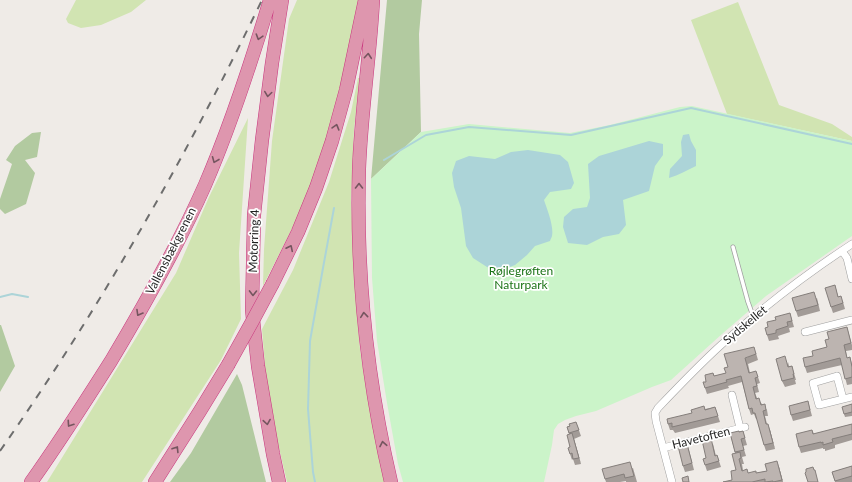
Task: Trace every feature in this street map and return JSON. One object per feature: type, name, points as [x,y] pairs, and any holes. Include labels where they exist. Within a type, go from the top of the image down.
[{"type":"highway","name":"Vallensbækgrenen","points":[[31,482],[71,423],[125,338],[182,233],[228,128],[250,66],[270,0]]},
{"type":"highway","name":"Motorring 4","points":[[279,482],[258,366],[252,310],[254,215],[259,162],[282,0]]},
{"type":"highway","points":[[155,482],[228,365],[273,283],[298,232],[316,188],[332,141],[348,83],[365,0]]},
{"type":"highway","points":[[372,0],[361,129],[359,213],[360,271],[370,372],[391,482]]},
{"type":"street","name":"Sydskellet","points":[[656,421],[655,413],[658,408],[721,346],[802,279],[852,244]]},
{"type":"street","points":[[842,251],[846,258],[852,279]]},
{"type":"street","points":[[805,332],[852,320]]},
{"type":"street","points":[[843,399],[837,376],[813,382],[818,405],[852,397]]},
{"type":"street","name":"Havetoften","points":[[663,448],[743,428],[732,395]]},
{"type":"street","name":"Havetoften","points":[[656,421],[672,482]]},
{"type":"lane","points":[[733,247],[753,318]]},
{"type":"green space","points":[[76,0],[146,0],[131,12],[101,25],[81,28],[68,23],[66,19]]},
{"type":"green space","points":[[297,0],[359,0],[350,59],[313,187],[263,286],[264,249],[272,141],[289,19]]},
{"type":"green space","points":[[387,0],[422,0],[419,34],[421,132],[371,179]]},
{"type":"green space","points":[[738,2],[779,105],[832,124],[852,137],[852,141],[727,114],[691,20]]},
{"type":"green space","points":[[358,78],[360,78],[354,130],[351,199],[355,289],[360,349],[367,394],[385,482],[287,482],[272,418],[266,378],[262,329],[293,270],[329,182],[351,112]]},
{"type":"green space","name":"Røjlegrøften Naturpark","points":[[692,106],[852,141],[852,236],[766,296],[671,380],[596,411],[576,416],[558,424],[554,430],[544,482],[403,482],[398,464],[377,341],[372,278],[371,179],[421,132],[469,124],[570,133],[610,125],[680,107]]},
{"type":"green space","points":[[248,118],[239,253],[241,319],[221,360],[142,482],[47,482],[176,273],[209,197]]},
{"type":"green space","points":[[41,132],[37,157],[25,160],[35,173],[26,204],[5,214],[0,209],[0,199],[12,164],[6,160],[15,146],[32,133]]},
{"type":"green space","points":[[0,325],[15,366],[0,392]]},
{"type":"green space","points":[[237,374],[242,385],[266,482],[170,482],[191,453]]},
{"type":"water","points":[[689,134],[696,150],[696,166],[669,178],[670,169],[682,156],[681,142],[683,135]]},
{"type":"water","points":[[649,141],[663,144],[663,155],[655,166],[649,191],[623,200],[626,225],[619,234],[603,237],[587,245],[568,243],[563,227],[564,217],[573,209],[587,207],[590,198],[588,164],[599,156]]},
{"type":"water","points":[[528,150],[560,155],[568,162],[574,183],[571,189],[550,192],[544,200],[552,227],[552,236],[550,241],[535,246],[515,265],[502,270],[487,267],[473,258],[466,246],[461,208],[454,187],[452,173],[456,161],[469,156],[495,159],[511,152]]},
{"type":"building","points":[[835,285],[838,297],[841,296],[843,303],[831,307],[825,288]]},
{"type":"building","points":[[814,292],[818,305],[796,311],[792,298]]},
{"type":"building","points":[[790,313],[792,321],[787,322],[788,326],[776,330],[776,333],[767,335],[765,328],[768,327],[767,322],[776,320],[775,317]]},
{"type":"building","points":[[847,327],[851,343],[844,345],[847,358],[850,357],[852,377],[845,379],[840,358],[805,367],[803,358],[813,356],[812,351],[827,347],[825,340],[829,339],[827,332]]},
{"type":"building","points":[[754,347],[756,354],[745,358],[749,373],[756,371],[758,377],[755,378],[757,386],[753,387],[756,399],[759,398],[761,405],[765,404],[766,410],[763,411],[773,443],[764,445],[755,413],[753,413],[752,408],[749,409],[741,376],[726,380],[727,382],[705,388],[703,382],[706,382],[705,375],[713,373],[714,376],[726,373],[724,368],[728,367],[724,354]]},
{"type":"building","points":[[785,356],[788,367],[792,366],[794,378],[782,381],[776,359]]},
{"type":"building","points":[[808,401],[810,410],[791,415],[789,406]]},
{"type":"building","points":[[852,404],[852,412],[844,414],[842,407]]},
{"type":"building","points":[[704,406],[705,410],[715,407],[718,416],[672,427],[672,423],[668,424],[667,419],[692,413],[691,410]]},
{"type":"building","points":[[576,422],[579,430],[569,433],[567,427],[570,426],[569,424]]},
{"type":"building","points":[[852,424],[852,434],[832,439],[833,442],[823,445],[823,442],[821,442],[799,447],[796,434],[812,430],[813,434]]},
{"type":"building","points":[[743,431],[745,438],[741,439],[744,450],[735,452],[730,433]]},
{"type":"building","points":[[572,433],[579,458],[573,459],[572,453],[570,454],[568,448],[570,447],[567,435]]},
{"type":"building","points":[[711,438],[715,456],[717,455],[719,461],[705,465],[703,459],[706,458],[702,440]]},
{"type":"building","points":[[687,444],[692,463],[683,466],[678,446]]},
{"type":"building","points":[[740,452],[741,458],[739,459],[742,471],[747,469],[748,473],[756,471],[756,473],[767,471],[765,464],[777,461],[782,480],[773,482],[765,482],[765,479],[752,482],[723,482],[732,480],[731,471],[736,470],[732,454]]},
{"type":"building","points":[[630,462],[634,476],[625,478],[624,474],[605,479],[602,469]]},
{"type":"building","points":[[852,466],[852,476],[835,481],[832,472]]},
{"type":"building","points":[[813,467],[818,482],[808,482],[805,473],[806,469]]},
{"type":"building","points":[[688,476],[689,482],[683,482],[682,478]]},
{"type":"waterway","points":[[384,160],[426,135],[469,127],[571,135],[691,108],[852,144]]},
{"type":"waterway","points":[[315,482],[308,409],[310,341],[334,208]]},
{"type":"waterway","points":[[0,297],[12,294],[28,297]]},
{"type":"railway","points":[[0,451],[37,397],[107,287],[140,231],[203,117],[262,0]]}]
